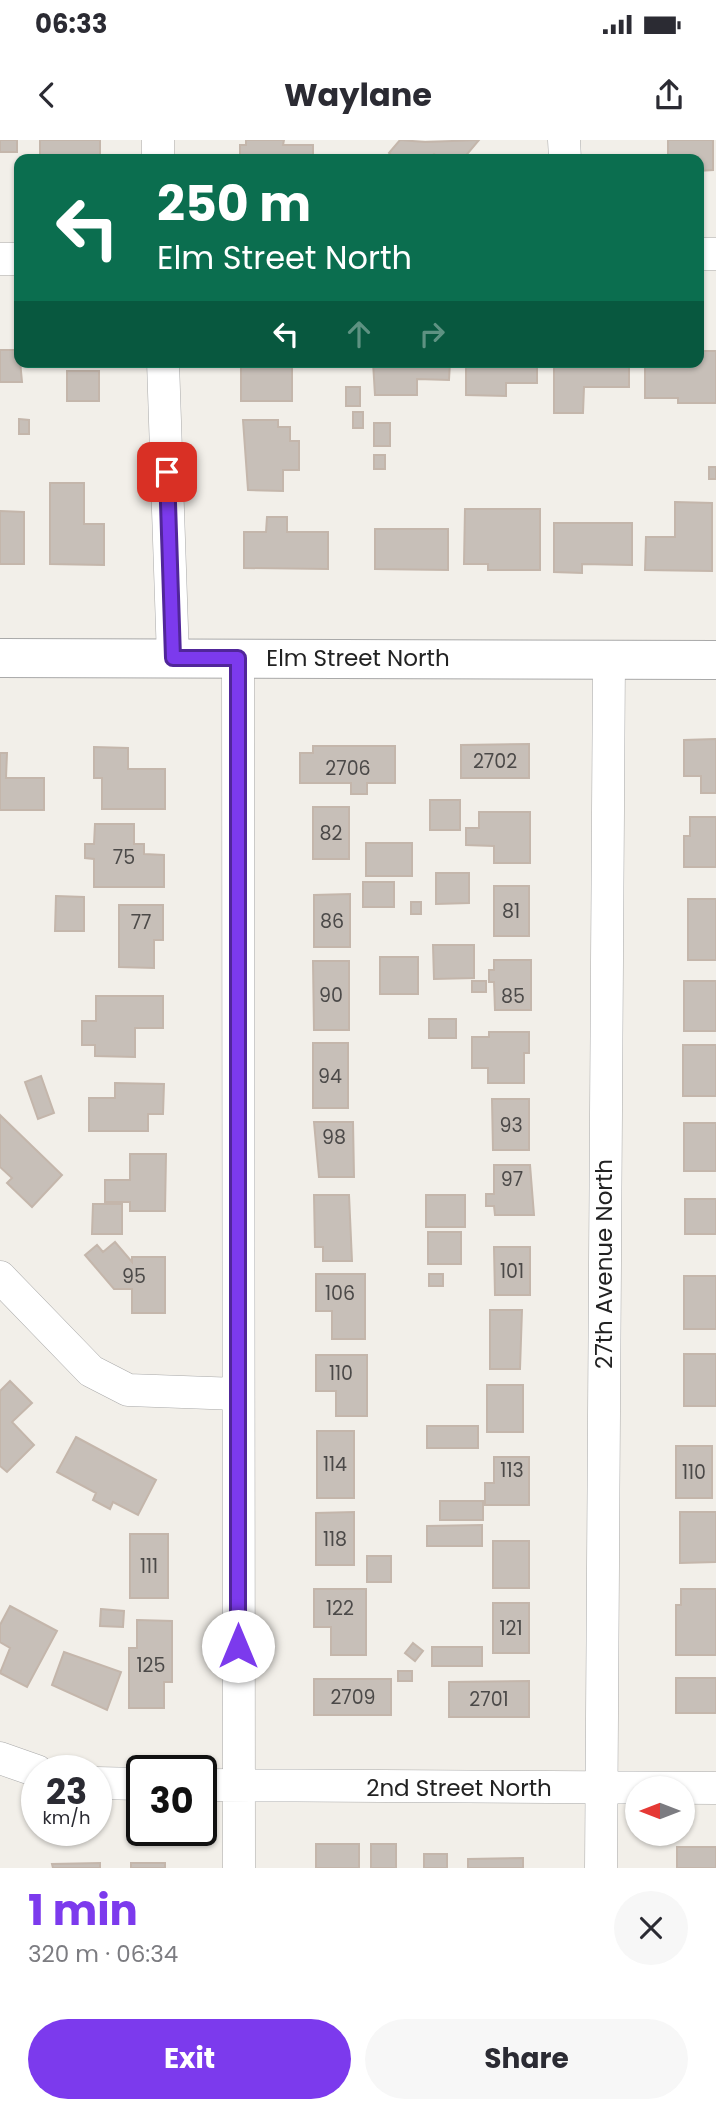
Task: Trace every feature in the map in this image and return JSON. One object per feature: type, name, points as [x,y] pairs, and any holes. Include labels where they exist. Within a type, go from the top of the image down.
[{"type":"street","points":[[163,368],[173,658]]},
{"type":"street","name":"Elm Street North","points":[[0,658],[716,660]]},
{"type":"street","points":[[238,658],[239,1868]]},
{"type":"street","name":"27th Avenue North","points":[[601,1868],[609,660]]},
{"type":"street","points":[[0,1277],[91,1371],[128,1390],[238,1394]]},
{"type":"street","points":[[0,1758],[21,1765]]},
{"type":"street","name":"2nd Street North","points":[[217,1785],[716,1788]]},
{"type":"building","points":[[0,140],[17,140],[17,152],[0,152]]},
{"type":"building","points":[[40,140],[100,140],[100,154],[40,154]]},
{"type":"building","points":[[246,140],[284,140],[283,145],[313,145],[313,154],[240,154],[240,145],[246,145]]},
{"type":"building","points":[[400,140],[479,140],[467,154],[389,153]]},
{"type":"building","points":[[668,140],[713,140],[713,170],[704,171],[704,154],[668,154]]},
{"type":"building","points":[[0,350],[14,350],[14,368],[21,368],[22,382],[0,382]]},
{"type":"building","points":[[704,351],[716,351],[716,403],[678,403],[678,398],[645,398],[645,368],[704,368]]},
{"type":"building","points":[[241,368],[292,368],[292,401],[241,401]]},
{"type":"building","points":[[373,368],[450,368],[449,380],[417,379],[417,395],[375,395]]},
{"type":"building","points":[[466,368],[537,368],[537,383],[506,383],[506,396],[466,395]]},
{"type":"building","points":[[554,368],[629,368],[629,387],[584,387],[583,413],[554,413]]},
{"type":"building","points":[[67,371],[99,371],[99,401],[67,401]]},
{"type":"building","points":[[346,387],[360,387],[360,406],[346,406]]},
{"type":"building","points":[[353,412],[363,412],[363,428],[353,428]]},
{"type":"building","points":[[19,419],[29,420],[29,434],[19,434]]},
{"type":"building","points":[[243,420],[278,420],[278,427],[290,427],[290,441],[299,441],[299,470],[283,470],[283,491],[248,490]]},
{"type":"building","points":[[374,423],[390,423],[390,446],[374,446]]},
{"type":"building","points":[[374,455],[385,455],[385,469],[374,469]]},
{"type":"building","points":[[709,467],[716,467],[716,479],[709,479]]},
{"type":"building","points":[[50,483],[84,483],[84,524],[104,524],[104,565],[50,564]]},
{"type":"building","points":[[675,502],[712,503],[712,571],[645,570],[646,537],[675,537]]},
{"type":"building","points":[[465,509],[540,509],[540,570],[488,570],[488,564],[464,564]]},
{"type":"building","points":[[0,511],[24,512],[24,564],[0,564]]},
{"type":"building","points":[[267,517],[287,517],[287,532],[328,532],[328,569],[244,568],[244,532],[266,532]]},
{"type":"building","points":[[554,523],[632,523],[632,565],[582,564],[582,573],[554,572]]},
{"type":"building","points":[[375,529],[448,529],[448,570],[375,569]]},
{"type":"building","points":[[716,739],[716,793],[701,793],[701,776],[684,776],[684,740]]},
{"type":"building","points":[[529,744],[529,778],[461,778],[461,745]]},
{"type":"building","points":[[313,746],[395,746],[395,783],[367,783],[367,794],[351,794],[351,783],[300,783],[300,753],[313,753]]},
{"type":"building","points":[[94,747],[128,748],[128,769],[165,769],[165,809],[102,809],[102,778],[94,778]]},
{"type":"building","points":[[0,753],[7,753],[6,778],[44,778],[44,810],[0,810]]},
{"type":"building","points":[[430,800],[460,800],[460,830],[430,830]]},
{"type":"building","points":[[313,807],[349,807],[349,859],[313,859]]},
{"type":"building","points":[[479,812],[530,812],[530,863],[494,863],[494,846],[466,845],[466,828],[479,828]]},
{"type":"building","points":[[690,817],[716,817],[716,867],[684,867],[684,836],[690,836]]},
{"type":"building","points":[[95,824],[134,824],[134,844],[144,844],[144,854],[164,855],[164,887],[94,887],[94,859],[85,858],[85,844],[94,844]]},
{"type":"building","points":[[366,843],[412,843],[412,876],[366,876]]},
{"type":"building","points":[[436,873],[469,873],[469,903],[436,904]]},
{"type":"building","points":[[363,882],[394,882],[394,907],[363,907]]},
{"type":"building","points":[[494,886],[529,886],[529,936],[494,936]]},
{"type":"building","points":[[350,894],[350,947],[314,947],[314,895]]},
{"type":"building","points":[[56,896],[84,897],[84,931],[55,931]]},
{"type":"building","points":[[688,899],[716,899],[716,960],[688,960]]},
{"type":"building","points":[[411,902],[421,902],[421,914],[411,914]]},
{"type":"building","points":[[119,905],[163,905],[163,940],[154,940],[154,968],[119,967]]},
{"type":"building","points":[[433,945],[474,945],[474,978],[434,979]]},
{"type":"building","points":[[380,957],[418,957],[418,994],[380,994]]},
{"type":"building","points":[[494,960],[531,960],[531,1010],[495,1010],[494,982],[489,982],[489,970],[494,970]]},
{"type":"building","points":[[313,961],[349,961],[349,1030],[314,1030]]},
{"type":"building","points":[[472,981],[486,981],[486,992],[472,992]]},
{"type":"building","points":[[684,981],[716,981],[716,1031],[684,1031]]},
{"type":"building","points":[[96,996],[163,996],[163,1028],[135,1028],[135,1057],[95,1056],[95,1045],[82,1045],[82,1021],[96,1021]]},
{"type":"building","points":[[429,1019],[456,1019],[456,1038],[429,1038]]},
{"type":"building","points":[[489,1032],[529,1032],[529,1053],[524,1053],[524,1083],[488,1083],[488,1068],[472,1068],[472,1037],[489,1037]]},
{"type":"building","points":[[313,1043],[348,1043],[348,1108],[313,1108]]},
{"type":"building","points":[[683,1045],[716,1045],[716,1096],[683,1096]]},
{"type":"building","points":[[41,1076],[54,1113],[38,1119],[25,1082]]},
{"type":"building","points":[[115,1083],[164,1084],[163,1114],[148,1114],[148,1131],[89,1131],[89,1098],[115,1098]]},
{"type":"building","points":[[492,1099],[529,1099],[529,1150],[493,1150]]},
{"type":"building","points":[[0,1115],[62,1175],[32,1207],[7,1183],[12,1178],[0,1167]]},
{"type":"building","points":[[314,1122],[353,1122],[354,1177],[319,1177]]},
{"type":"building","points":[[684,1123],[716,1123],[716,1171],[684,1171]]},
{"type":"building","points":[[130,1154],[166,1154],[165,1211],[130,1211],[130,1202],[105,1202],[105,1180],[130,1180]]},
{"type":"building","points":[[494,1165],[530,1165],[534,1215],[495,1215],[494,1206],[486,1206],[486,1194],[494,1194]]},
{"type":"building","points":[[314,1195],[349,1195],[352,1261],[323,1261],[323,1247],[315,1247]]},
{"type":"building","points":[[426,1195],[465,1195],[465,1227],[426,1227]]},
{"type":"building","points":[[685,1199],[716,1199],[716,1234],[685,1234]]},
{"type":"building","points":[[93,1204],[122,1204],[122,1234],[92,1234]]},
{"type":"building","points":[[428,1232],[461,1232],[461,1264],[428,1264]]},
{"type":"building","points":[[115,1242],[132,1262],[132,1257],[165,1257],[165,1313],[132,1313],[132,1289],[114,1289],[85,1255],[97,1245],[103,1252]]},
{"type":"building","points":[[494,1247],[530,1247],[530,1295],[495,1295]]},
{"type":"building","points":[[316,1274],[365,1274],[365,1339],[332,1339],[332,1311],[316,1311]]},
{"type":"building","points":[[429,1274],[443,1274],[443,1286],[429,1286]]},
{"type":"building","points":[[684,1276],[716,1276],[716,1329],[684,1329]]},
{"type":"building","points":[[490,1310],[522,1310],[520,1369],[490,1369]]},
{"type":"building","points":[[684,1354],[716,1354],[716,1406],[684,1406]]},
{"type":"building","points":[[316,1355],[367,1355],[367,1416],[336,1416],[336,1391],[316,1391]]},
{"type":"building","points":[[10,1381],[32,1403],[12,1422],[34,1445],[7,1472],[0,1466],[0,1391]]},
{"type":"building","points":[[487,1385],[523,1385],[523,1432],[487,1432]]},
{"type":"building","points":[[427,1426],[478,1426],[478,1448],[427,1448]]},
{"type":"building","points":[[317,1431],[354,1431],[354,1498],[317,1498]]},
{"type":"building","points":[[76,1437],[156,1480],[138,1515],[113,1502],[110,1509],[93,1500],[96,1493],[57,1472]]},
{"type":"building","points":[[676,1446],[712,1446],[712,1498],[676,1498]]},
{"type":"building","points":[[494,1457],[529,1457],[529,1505],[485,1505],[485,1483],[494,1483]]},
{"type":"building","points":[[440,1501],[483,1501],[483,1520],[440,1520]]},
{"type":"building","points":[[354,1512],[354,1565],[316,1565],[316,1513]]},
{"type":"building","points":[[680,1512],[716,1512],[716,1562],[680,1563]]},
{"type":"building","points":[[482,1525],[482,1546],[427,1546],[427,1526]]},
{"type":"building","points":[[130,1534],[168,1534],[168,1598],[130,1598]]},
{"type":"building","points":[[493,1541],[529,1541],[529,1588],[493,1588]]},
{"type":"building","points":[[367,1556],[391,1556],[391,1582],[367,1582]]},
{"type":"building","points":[[314,1589],[366,1589],[366,1655],[331,1655],[331,1627],[314,1627]]},
{"type":"building","points":[[681,1589],[716,1589],[716,1655],[676,1655],[676,1605],[681,1605]]},
{"type":"building","points":[[493,1603],[529,1603],[529,1653],[493,1653]]},
{"type":"building","points":[[10,1606],[57,1631],[27,1687],[0,1673],[10,1648],[0,1642],[0,1625]]},
{"type":"building","points":[[101,1609],[124,1611],[123,1627],[100,1626]]},
{"type":"building","points":[[137,1620],[172,1621],[172,1682],[164,1682],[164,1708],[129,1708],[129,1648],[137,1648]]},
{"type":"building","points":[[413,1643],[423,1651],[415,1661],[405,1653]]},
{"type":"building","points":[[432,1647],[482,1647],[482,1666],[432,1666]]},
{"type":"building","points":[[64,1652],[121,1672],[107,1710],[52,1685]]},
{"type":"building","points":[[398,1671],[412,1671],[412,1681],[398,1681]]},
{"type":"building","points":[[676,1678],[716,1678],[716,1713],[676,1713]]},
{"type":"building","points":[[314,1679],[391,1679],[391,1715],[314,1715]]},
{"type":"building","points":[[529,1681],[529,1717],[449,1717],[449,1682]]},
{"type":"building","points":[[316,1844],[359,1844],[359,1868],[316,1868]]},
{"type":"building","points":[[371,1844],[396,1844],[396,1868],[371,1868]]},
{"type":"building","points":[[677,1847],[716,1847],[716,1868],[677,1868]]},
{"type":"building","points":[[424,1854],[447,1854],[447,1868],[424,1868]]},
{"type":"building","points":[[523,1858],[523,1868],[468,1868],[468,1859]]},
{"type":"building","points":[[100,1863],[100,1868],[53,1868],[52,1864]]},
{"type":"building","points":[[131,1863],[165,1863],[165,1868],[131,1868]]},
{"type":"route","points":[[167,472],[173,658],[238,658],[238,1646]]}]
